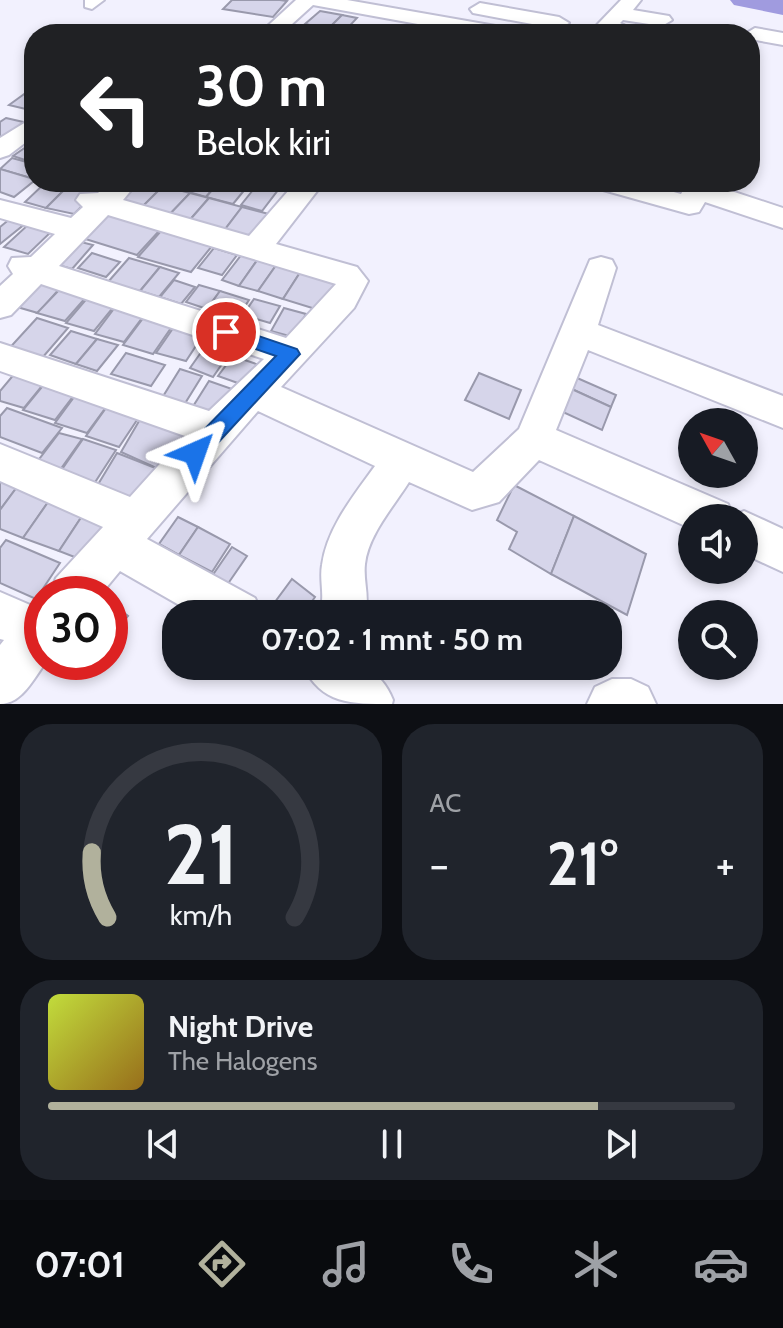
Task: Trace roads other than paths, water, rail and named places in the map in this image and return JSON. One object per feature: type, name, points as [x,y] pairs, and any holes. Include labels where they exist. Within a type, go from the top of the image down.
[{"type":"street","points":[[286,24],[307,0]]},
{"type":"street","points":[[288,24],[316,0],[412,24]]},
{"type":"street","points":[[659,24],[671,0]]},
{"type":"street","points":[[456,4],[560,23]]},
{"type":"street","points":[[610,24],[625,7],[653,24]]},
{"type":"street","points":[[760,35],[783,39]]},
{"type":"street","points":[[15,147],[24,125]]},
{"type":"street","points":[[255,249],[301,192]]},
{"type":"street","points":[[642,192],[689,205],[697,192]]},
{"type":"street","points":[[716,192],[783,218]]},
{"type":"street","points":[[0,306],[30,267],[101,195],[255,249],[346,275],[353,281],[334,310],[215,430],[133,536],[91,576]]},
{"type":"street","points":[[0,209],[69,227]]},
{"type":"street","points":[[30,267],[291,354]]},
{"type":"street","points":[[0,288],[30,267]]},
{"type":"street","points":[[254,392],[403,457],[472,491],[478,491],[534,439],[549,395],[579,332],[601,268]]},
{"type":"street","points":[[579,332],[783,412]]},
{"type":"street","points":[[0,357],[215,430]]},
{"type":"street","points":[[534,439],[681,504]]},
{"type":"street","points":[[345,600],[348,589],[343,563],[349,547],[403,457]]},
{"type":"street","points":[[0,462],[133,536],[220,600]]},
{"type":"street","points":[[758,539],[783,551]]},
{"type":"street","points":[[0,683],[24,632]]},
{"type":"street","points":[[344,680],[369,700]]},
{"type":"street","points":[[612,704],[631,704]]},
{"type":"waterway","points":[[743,0],[783,7]]}]
